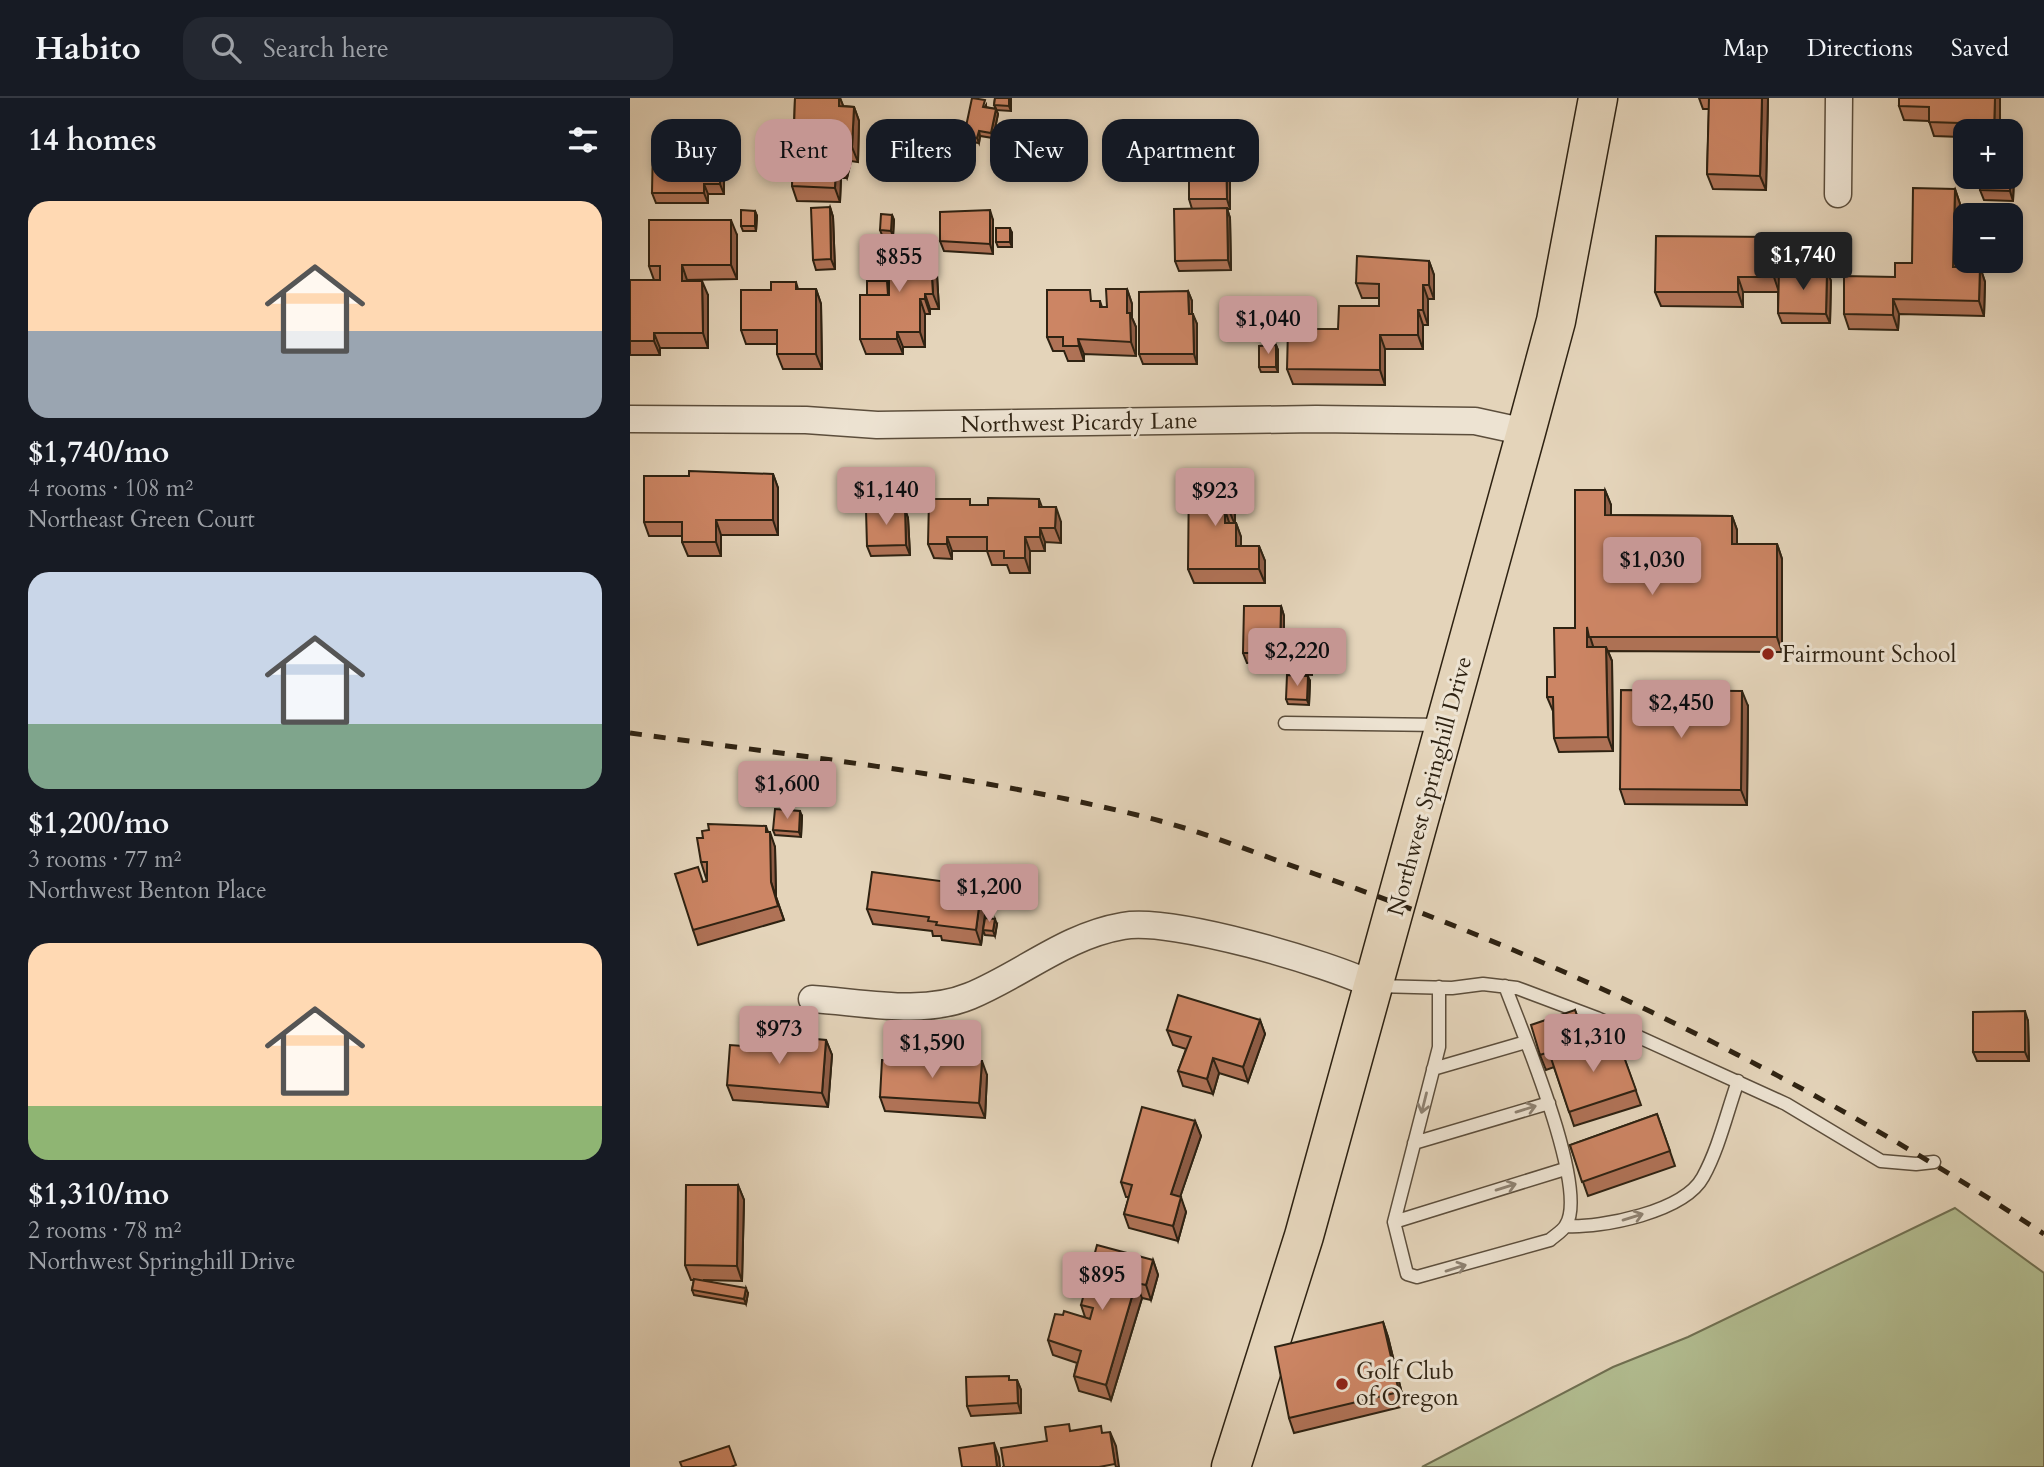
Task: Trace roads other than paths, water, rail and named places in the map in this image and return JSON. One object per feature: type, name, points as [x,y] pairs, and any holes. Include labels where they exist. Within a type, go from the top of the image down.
[{"type":"main road","name":"Northwest Springhill Drive","points":[[1231,1467],[1304,1236],[1375,986],[1556,321],[1598,98]]},
{"type":"street","points":[[1838,194],[1839,98]]},
{"type":"street","name":"Northwest Picardy Lane","points":[[630,419],[806,420],[877,425],[1316,419],[1475,421],[1526,432]]},
{"type":"street","points":[[812,999],[903,1006],[940,1004],[968,997],[1084,936],[1125,925],[1152,924],[1231,940],[1375,986]]},
{"type":"lane","points":[[1285,723],[1446,725]]},
{"type":"lane","points":[[1375,986],[1505,986],[1597,1017],[1738,1081],[1786,1104],[1881,1161],[1905,1164],[1934,1162]]},
{"type":"lane","points":[[1439,987],[1438,1047],[1394,1222],[1408,1275],[1417,1277],[1550,1240],[1566,1226],[1570,1212],[1559,1128],[1505,986]]},
{"type":"lane","points":[[1433,1069],[1526,1042]]},
{"type":"lane","points":[[1566,1226],[1608,1224],[1683,1198],[1702,1180],[1738,1081]]},
{"type":"lane","points":[[1414,1143],[1549,1103]]},
{"type":"lane","points":[[1394,1222],[1565,1169]]},
{"type":"railway","points":[[630,733],[891,768],[1021,790],[1149,818],[1232,844],[1411,909],[1505,947],[1599,987],[1691,1031],[1870,1127],[2044,1234]]},
{"type":"place","name":"Fairmount School","points":[[1768,654]]},
{"type":"place","name":"Golf Club of Oregon","points":[[1342,1384]]}]
